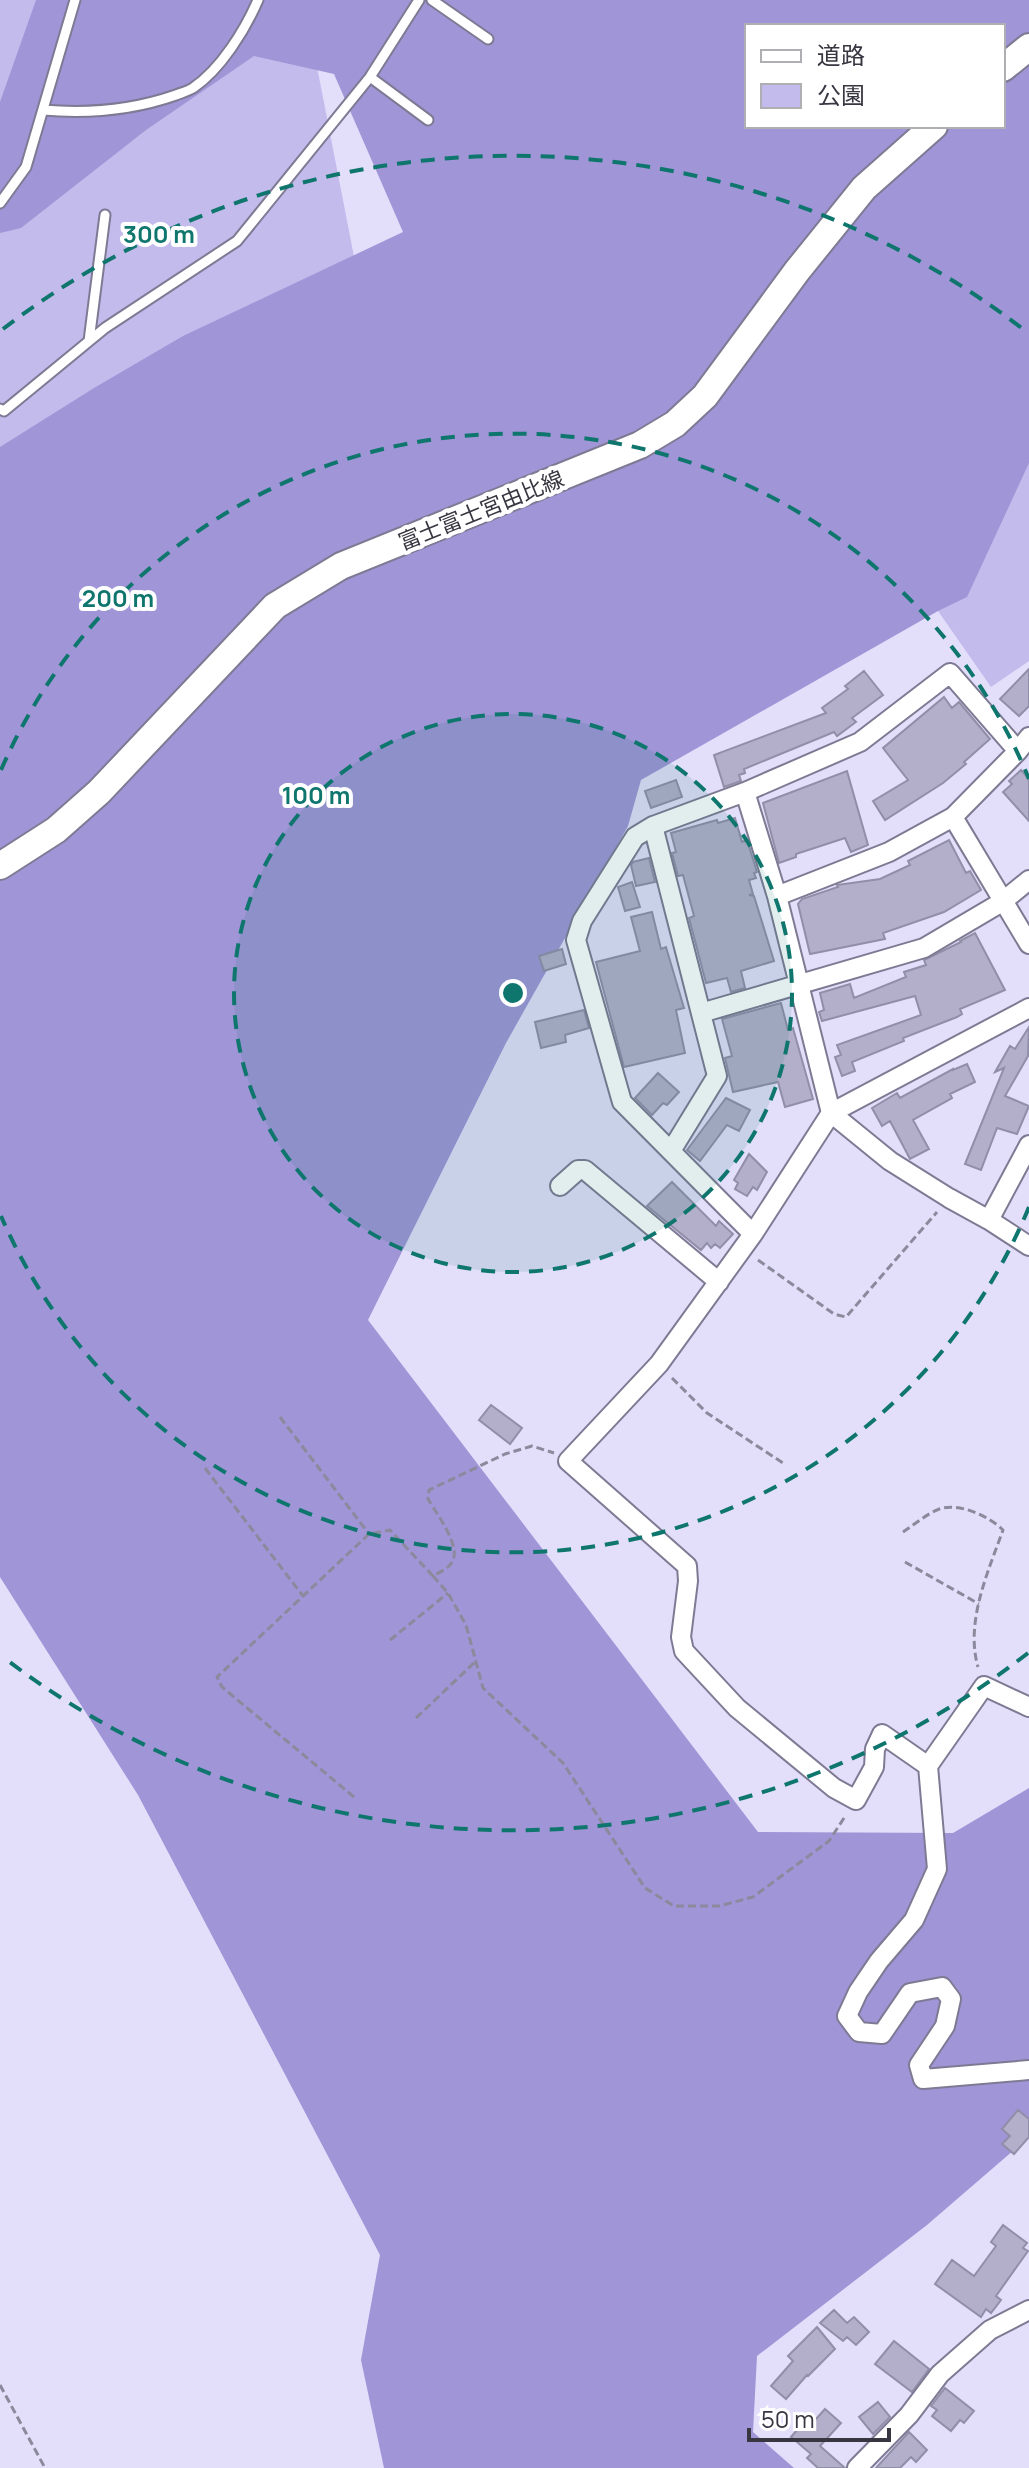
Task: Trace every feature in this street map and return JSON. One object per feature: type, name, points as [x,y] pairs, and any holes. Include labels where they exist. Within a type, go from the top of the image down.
[{"type":"main road","points":[[1005,66],[1029,47]]},
{"type":"main road","name":"富士富士宮由比線","points":[[0,866],[56,830],[99,792],[275,606],[341,566],[640,445],[675,424],[705,396],[797,271],[864,188],[932,128]]},
{"type":"street","points":[[748,1241],[671,1151],[622,1102],[576,940],[582,921],[635,837],[653,826],[745,792],[860,742],[950,673],[1023,744],[953,817],[889,852],[777,896]]},
{"type":"street","points":[[745,792],[777,896],[831,1113],[890,1161],[1029,1246]]},
{"type":"street","points":[[953,817],[1029,944]]},
{"type":"street","points":[[653,826],[717,1076],[671,1151]]},
{"type":"street","points":[[701,1013],[924,948],[1002,902],[1029,880]]},
{"type":"street","points":[[928,1766],[882,1734],[875,1749],[874,1767],[856,1800],[834,1788],[737,1708],[684,1651],[681,1637],[687,1566],[568,1461],[659,1364],[748,1241],[831,1113],[1029,1008]]},
{"type":"street","points":[[989,1220],[1029,1145]]},
{"type":"street","points":[[560,1186],[578,1170],[585,1170],[719,1282]]},
{"type":"street","points":[[1029,1707],[984,1686],[928,1766],[937,1869],[914,1920],[879,1961],[858,1992],[847,2016],[859,2032],[882,2034],[910,1993],[942,1987],[951,1999],[945,2026],[919,2065],[923,2079],[1029,2070]]},
{"type":"street","points":[[857,2468],[909,2415],[940,2374],[990,2330],[1029,2310]]},
{"type":"lane","points":[[0,203],[26,167],[75,0]]},
{"type":"lane","points":[[43,110],[72,113],[128,108],[192,88],[223,59],[249,20],[258,0]]},
{"type":"lane","points":[[0,409],[4,411],[105,328],[237,241],[370,77],[419,0]]},
{"type":"lane","points":[[432,0],[488,39]]},
{"type":"lane","points":[[370,77],[428,120]]},
{"type":"lane","points":[[89,341],[105,215]]},
{"type":"path","points":[[748,1241],[778,1276],[834,1314],[846,1317],[949,1198]]},
{"type":"path","points":[[659,1364],[707,1413],[783,1463]]},
{"type":"path","points":[[280,1417],[369,1534]]},
{"type":"path","points":[[433,1576],[450,1566],[456,1555],[455,1546],[428,1499],[429,1490],[505,1454],[532,1446],[550,1450],[568,1461]]},
{"type":"path","points":[[205,1468],[303,1596]]},
{"type":"path","points":[[903,1532],[939,1509],[957,1507],[993,1520],[1003,1530],[975,1619],[974,1654],[984,1686]]},
{"type":"path","points":[[354,1797],[222,1687],[217,1677],[369,1534],[390,1530],[448,1593],[466,1625],[483,1688],[563,1763],[645,1888],[674,1906],[719,1906],[753,1897],[829,1841],[856,1800]]},
{"type":"path","points":[[905,1562],[979,1604]]},
{"type":"path","points":[[390,1640],[448,1593]]},
{"type":"path","points":[[416,1718],[475,1662]]},
{"type":"path","points":[[0,2385],[45,2468]]},
{"type":"green space","points":[[0,0],[304,0],[358,277],[0,472]]},
{"type":"green space","points":[[1029,459],[1029,661],[991,687],[938,611]]},
{"type":"shaded area","points":[[36,0],[1029,0],[1029,463],[967,597],[641,780],[628,826],[506,1043],[368,1320],[758,1832],[953,1833],[1029,1788],[1029,2137],[927,2225],[757,2356],[753,2432],[794,2468],[384,2468],[361,2360],[380,2255],[138,1795],[0,1577],[0,447],[183,336],[403,232],[334,74],[254,56],[146,130],[21,228],[0,233],[0,102]]},
{"type":"building","points":[[1029,669],[1029,706],[1019,716],[1000,699]]},
{"type":"building","points":[[864,671],[883,695],[852,718],[856,722],[837,736],[834,732],[744,769],[745,773],[739,775],[741,781],[724,787],[714,755],[826,713],[822,708],[848,689],[845,686]]},
{"type":"building","points":[[944,697],[952,708],[959,702],[990,739],[943,783],[885,820],[873,801],[908,780],[883,748]]},
{"type":"building","points":[[1021,770],[1029,779],[1029,821],[1003,792]]},
{"type":"building","points":[[847,771],[868,845],[851,852],[845,838],[779,863],[763,803]]},
{"type":"building","points":[[676,780],[682,797],[651,808],[645,791]]},
{"type":"building","points":[[735,818],[742,842],[747,840],[757,872],[754,873],[756,878],[749,880],[753,894],[749,895],[754,896],[774,961],[741,971],[745,988],[731,992],[727,978],[706,983],[689,918],[694,916],[683,875],[678,876],[672,853],[676,852],[671,833]]},
{"type":"building","points":[[949,840],[966,873],[970,871],[981,890],[944,912],[883,933],[885,939],[810,954],[798,904],[802,899],[837,885],[880,879],[910,865],[908,861]]},
{"type":"building","points":[[649,858],[655,882],[636,886],[631,865]]},
{"type":"building","points":[[632,882],[640,907],[625,911],[618,887]]},
{"type":"building","points":[[652,912],[661,949],[666,947],[684,1008],[676,1010],[685,1053],[624,1067],[596,962],[640,951],[631,917]]},
{"type":"building","points":[[975,933],[1005,990],[960,1009],[962,1014],[957,1017],[852,1062],[855,1071],[842,1076],[835,1057],[841,1055],[837,1045],[921,1015],[915,996],[822,1021],[819,1012],[824,1010],[820,993],[850,984],[854,998],[906,977],[904,972],[926,965],[924,960]]},
{"type":"building","points":[[562,949],[566,964],[544,971],[539,956]]},
{"type":"building","points":[[781,1003],[788,1030],[793,1028],[813,1099],[785,1107],[778,1082],[733,1092],[725,1058],[732,1056],[722,1019]]},
{"type":"building","points":[[584,1010],[589,1028],[565,1035],[566,1042],[541,1048],[535,1022]]},
{"type":"building","points":[[1029,1027],[1028,1056],[1005,1096],[1029,1106],[1017,1134],[997,1128],[981,1170],[965,1164],[1004,1068],[995,1072],[1010,1046],[1015,1049]]},
{"type":"building","points":[[967,1064],[975,1082],[950,1094],[952,1098],[913,1120],[929,1149],[910,1159],[890,1121],[882,1126],[872,1108],[897,1093],[900,1098]]},
{"type":"building","points":[[658,1073],[679,1092],[652,1115],[635,1098]]},
{"type":"building","points":[[726,1098],[750,1110],[739,1131],[727,1125],[700,1161],[687,1150]]},
{"type":"building","points":[[749,1154],[767,1172],[757,1190],[753,1187],[747,1196],[735,1189],[738,1183],[734,1180]]},
{"type":"building","points":[[672,1182],[716,1226],[719,1221],[733,1234],[720,1248],[715,1244],[711,1248],[707,1243],[701,1250],[647,1206]]},
{"type":"building","points":[[491,1405],[522,1428],[510,1444],[479,1420]]},
{"type":"building","points":[[1018,2110],[1029,2119],[1029,2137],[1014,2154],[1002,2144],[1010,2136],[1002,2129]]},
{"type":"building","points":[[1003,2225],[1027,2243],[1023,2248],[1028,2251],[996,2296],[1001,2300],[991,2313],[986,2309],[981,2317],[935,2284],[952,2260],[974,2276],[996,2246],[991,2242]]},
{"type":"building","points":[[834,2310],[847,2323],[854,2317],[869,2332],[856,2345],[847,2337],[843,2341],[820,2323]]},
{"type":"building","points":[[817,2327],[835,2349],[786,2399],[771,2386],[793,2361],[788,2356]]},
{"type":"building","points":[[894,2341],[929,2369],[912,2392],[875,2364]]},
{"type":"building","points":[[945,2388],[974,2411],[964,2423],[960,2420],[951,2431],[932,2416],[937,2410],[931,2406]]},
{"type":"building","points":[[878,2402],[890,2417],[873,2434],[859,2417]]},
{"type":"building","points":[[825,2409],[841,2423],[820,2446],[845,2468],[818,2468],[807,2458],[811,2454],[791,2437],[803,2423],[808,2428]]},
{"type":"building","points":[[909,2432],[927,2450],[916,2462],[911,2457],[900,2468],[876,2468]]}]
